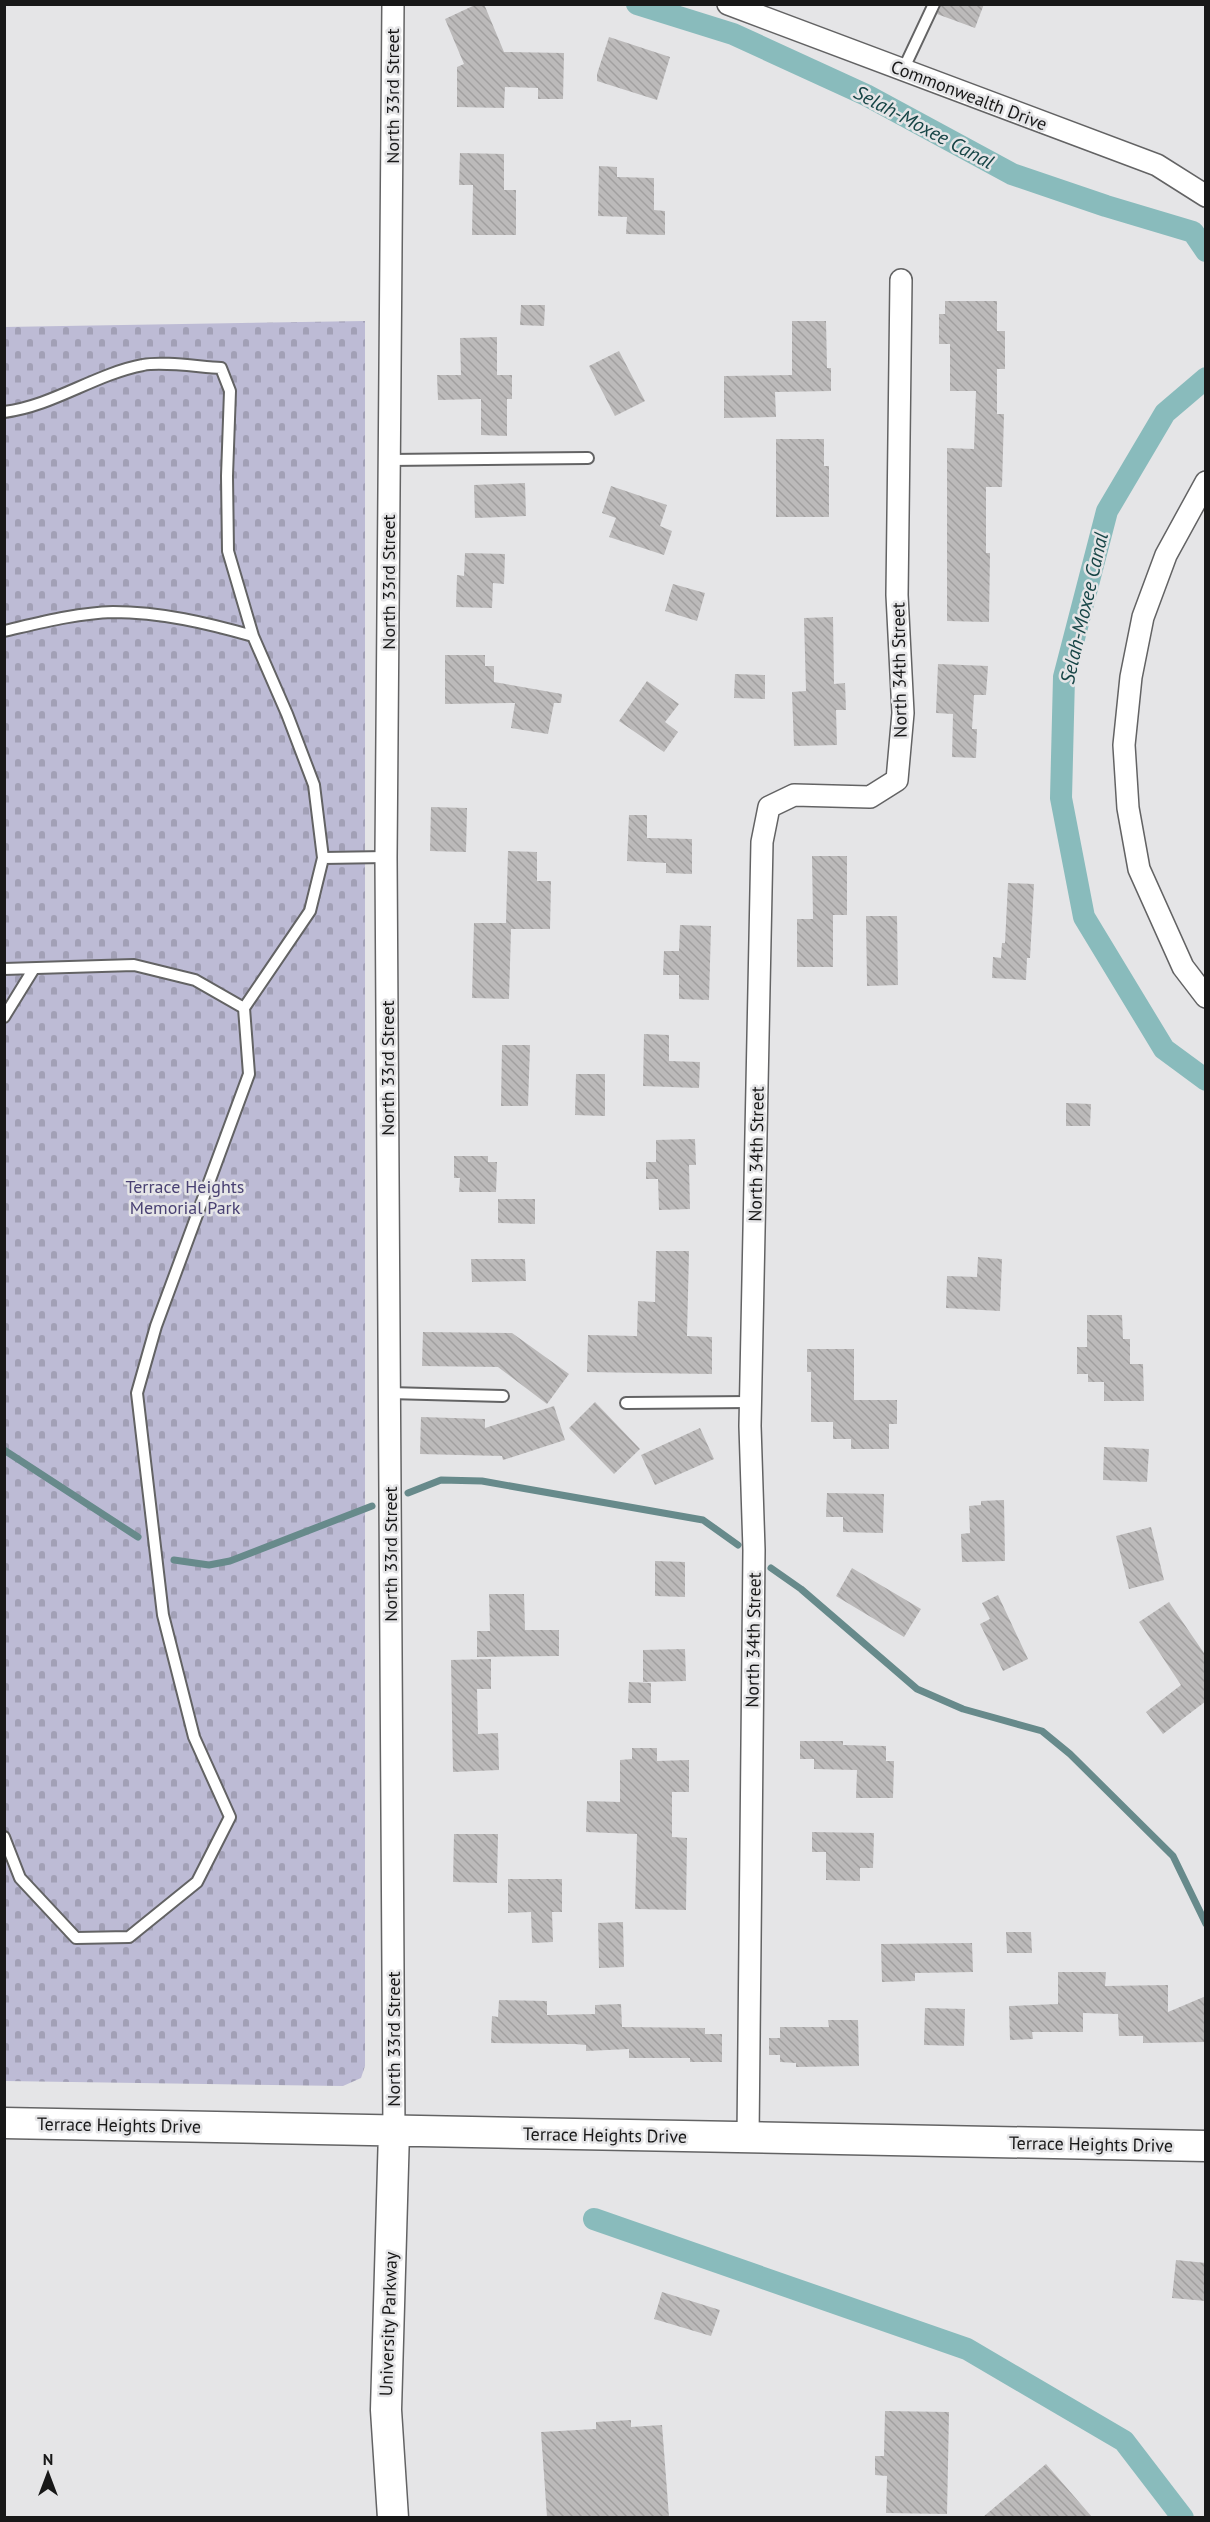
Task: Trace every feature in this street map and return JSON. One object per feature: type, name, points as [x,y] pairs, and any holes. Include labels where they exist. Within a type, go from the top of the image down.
[{"type":"main road","name":"Terrace Heights Drive","points":[[4,2123],[1206,2146]]},
{"type":"main road","name":"University Parkway","points":[[393,2517],[386,2410],[394,2131]]},
{"type":"street","name":"North 33rd Street","points":[[393,4],[386,857],[394,2131]]},
{"type":"street","name":"Commonwealth Drive","points":[[728,4],[1157,165],[1206,195]]},
{"type":"street","name":"North 34th Street","points":[[748,2138],[754,1550],[751,1402],[762,842],[769,807],[794,795],[870,797],[897,780],[903,713],[897,595],[901,280]]},
{"type":"street","points":[[1206,482],[1166,555],[1143,617],[1131,677],[1125,745],[1128,808],[1139,868],[1183,967],[1206,997]]},
{"type":"lane","points":[[903,70],[934,4]]},
{"type":"lane","points":[[4,412],[22,410],[98,378],[145,364],[221,368],[230,391],[227,476],[228,551],[253,636],[287,714],[314,785],[323,858],[310,911],[244,1008],[249,1074],[156,1326],[137,1393],[163,1615],[194,1737],[230,1817],[197,1881],[129,1937],[76,1938],[20,1878],[4,1837]]},
{"type":"lane","points":[[389,460],[588,458]]},
{"type":"lane","points":[[4,631],[71,617],[112,612],[162,615],[208,623],[253,636]]},
{"type":"lane","points":[[323,858],[386,857]]},
{"type":"lane","points":[[4,969],[33,970],[134,965],[195,980],[244,1008]]},
{"type":"lane","points":[[4,1017],[33,970]]},
{"type":"lane","points":[[389,1393],[503,1396]]},
{"type":"lane","points":[[626,1403],[751,1402]]},
{"type":"green space","name":"Terrace Heights Memorial Park","points":[[365,321],[365,2066],[361,2078],[343,2086],[5,2081],[4,327]]},
{"type":"building","points":[[477,4],[484,4],[504,52],[564,53],[563,99],[538,99],[538,88],[505,87],[504,108],[457,107],[457,67],[464,64],[445,19]]},
{"type":"building","points":[[941,4],[984,4],[975,28],[937,14]]},
{"type":"building","points":[[609,37],[670,57],[657,100],[597,81],[597,74]]},
{"type":"building","points":[[460,153],[504,154],[504,190],[516,190],[516,235],[472,235],[473,185],[459,185]]},
{"type":"building","points":[[599,166],[617,167],[617,177],[654,178],[654,210],[665,211],[665,235],[626,234],[627,217],[598,216]]},
{"type":"building","points":[[945,301],[997,301],[997,331],[1005,331],[1005,369],[997,369],[997,414],[1004,414],[1002,487],[986,487],[986,553],[990,553],[989,622],[947,621],[947,448],[974,449],[976,391],[950,391],[950,344],[939,344],[939,314],[945,314]]},
{"type":"building","points":[[521,305],[545,305],[544,326],[520,325]]},
{"type":"building","points":[[792,321],[826,321],[827,368],[831,368],[831,391],[775,392],[776,417],[724,418],[724,376],[792,375]]},
{"type":"building","points":[[497,337],[497,375],[512,375],[512,399],[507,399],[507,436],[481,435],[481,399],[438,400],[437,375],[461,375],[460,338]]},
{"type":"building","points":[[619,351],[645,401],[615,416],[589,366]]},
{"type":"building","points":[[776,439],[824,439],[824,466],[829,466],[829,517],[776,517]]},
{"type":"building","points":[[525,483],[526,516],[475,518],[474,485]]},
{"type":"building","points":[[611,486],[667,505],[660,526],[672,531],[664,555],[609,537],[616,518],[602,513]]},
{"type":"building","points":[[465,553],[505,554],[504,584],[493,583],[492,608],[456,607],[457,575],[464,576]]},
{"type":"building","points":[[673,584],[705,593],[697,621],[665,611]]},
{"type":"building","points":[[833,617],[834,684],[845,683],[846,710],[836,710],[837,745],[794,746],[792,692],[806,691],[804,618]]},
{"type":"building","points":[[445,655],[485,655],[485,666],[494,666],[494,682],[562,694],[561,703],[554,703],[548,734],[511,728],[515,703],[445,704]]},
{"type":"building","points":[[938,664],[988,666],[986,695],[974,695],[972,729],[977,729],[976,758],[952,757],[953,714],[936,713]]},
{"type":"building","points":[[735,674],[765,675],[765,699],[734,698]]},
{"type":"building","points":[[647,681],[679,704],[665,722],[678,732],[664,752],[619,721]]},
{"type":"building","points":[[431,807],[467,808],[466,852],[430,851]]},
{"type":"building","points":[[629,815],[647,815],[647,838],[692,839],[692,874],[666,873],[666,863],[627,861]]},
{"type":"building","points":[[508,851],[537,852],[537,881],[551,881],[550,929],[511,929],[509,999],[472,998],[474,923],[506,923]]},
{"type":"building","points":[[812,856],[847,856],[847,915],[833,915],[833,967],[797,967],[797,919],[813,919]]},
{"type":"building","points":[[1008,883],[1034,884],[1030,958],[1027,958],[1026,980],[992,978],[993,957],[1001,958],[1002,943],[1005,943]]},
{"type":"building","points":[[866,916],[897,916],[898,985],[867,986]]},
{"type":"building","points":[[680,925],[711,926],[709,1000],[679,999],[679,975],[663,975],[664,951],[679,951]]},
{"type":"building","points":[[644,1034],[669,1035],[669,1061],[700,1062],[699,1088],[643,1086]]},
{"type":"building","points":[[502,1045],[530,1045],[528,1106],[501,1106]]},
{"type":"building","points":[[576,1074],[605,1074],[605,1116],[575,1115]]},
{"type":"building","points":[[1066,1103],[1091,1104],[1090,1126],[1066,1126]]},
{"type":"building","points":[[695,1139],[696,1165],[689,1165],[690,1209],[659,1210],[658,1179],[646,1179],[646,1162],[656,1162],[656,1140]]},
{"type":"building","points":[[454,1156],[488,1156],[488,1162],[497,1162],[496,1192],[459,1192],[460,1178],[454,1178]]},
{"type":"building","points":[[498,1199],[535,1199],[535,1224],[498,1223]]},
{"type":"building","points":[[656,1251],[689,1251],[687,1336],[712,1337],[712,1374],[587,1372],[588,1335],[637,1336],[638,1301],[655,1302]]},
{"type":"building","points":[[978,1257],[1002,1259],[1000,1311],[946,1308],[947,1276],[977,1277]]},
{"type":"building","points":[[471,1259],[525,1259],[526,1281],[472,1282]]},
{"type":"building","points":[[1087,1315],[1122,1315],[1123,1339],[1130,1339],[1130,1364],[1143,1364],[1144,1401],[1104,1401],[1104,1382],[1088,1382],[1088,1374],[1077,1374],[1077,1347],[1087,1347]]},
{"type":"building","points":[[423,1332],[512,1333],[569,1374],[547,1404],[498,1367],[422,1366]]},
{"type":"building","points":[[807,1349],[854,1349],[854,1400],[897,1400],[897,1424],[889,1424],[889,1449],[851,1449],[851,1439],[833,1439],[833,1422],[811,1422],[811,1372],[807,1372]]},
{"type":"building","points":[[595,1402],[640,1449],[614,1474],[569,1428]]},
{"type":"building","points":[[554,1406],[565,1440],[503,1460],[502,1456],[420,1454],[421,1417],[485,1419],[485,1428]]},
{"type":"building","points":[[700,1428],[714,1459],[655,1485],[641,1455]]},
{"type":"building","points":[[1104,1447],[1149,1449],[1147,1482],[1103,1480]]},
{"type":"building","points":[[827,1493],[884,1494],[883,1533],[843,1532],[843,1517],[826,1517]]},
{"type":"building","points":[[1004,1500],[1005,1561],[962,1562],[961,1534],[970,1533],[969,1506],[981,1505],[981,1501]]},
{"type":"building","points":[[1151,1527],[1164,1580],[1129,1589],[1116,1536]]},
{"type":"building","points":[[655,1561],[685,1562],[685,1597],[655,1596]]},
{"type":"building","points":[[852,1568],[921,1609],[904,1637],[836,1596]]},
{"type":"building","points":[[489,1594],[524,1594],[525,1630],[559,1630],[559,1656],[477,1657],[477,1631],[490,1631]]},
{"type":"building","points":[[998,1595],[1028,1659],[1003,1671],[980,1624],[990,1619],[982,1603]]},
{"type":"building","points":[[1169,1602],[1206,1656],[1206,1701],[1163,1734],[1146,1712],[1181,1685],[1139,1622]]},
{"type":"building","points":[[685,1649],[686,1681],[643,1682],[643,1650]]},
{"type":"building","points":[[491,1659],[491,1689],[477,1689],[478,1734],[498,1733],[499,1770],[453,1772],[451,1660]]},
{"type":"building","points":[[629,1682],[651,1683],[651,1703],[628,1703]]},
{"type":"building","points":[[800,1741],[843,1741],[843,1745],[886,1746],[886,1761],[894,1761],[893,1798],[856,1798],[857,1770],[814,1769],[814,1759],[800,1759]]},
{"type":"building","points":[[632,1748],[657,1748],[657,1761],[689,1760],[689,1792],[672,1792],[672,1837],[687,1838],[686,1910],[635,1909],[637,1834],[586,1832],[587,1801],[620,1802],[620,1760],[632,1759]]},
{"type":"building","points":[[812,1832],[874,1833],[873,1868],[860,1868],[860,1881],[826,1880],[826,1852],[812,1852]]},
{"type":"building","points":[[454,1834],[498,1834],[497,1883],[453,1882]]},
{"type":"building","points":[[508,1879],[562,1879],[562,1912],[552,1912],[553,1942],[532,1943],[531,1912],[508,1913]]},
{"type":"building","points":[[623,1922],[624,1967],[599,1968],[598,1923]]},
{"type":"building","points":[[1006,1932],[1031,1932],[1032,1953],[1007,1953]]},
{"type":"building","points":[[972,1943],[973,1972],[915,1973],[915,1981],[882,1982],[881,1944]]},
{"type":"building","points":[[1058,1972],[1106,1972],[1105,1986],[1168,1985],[1168,2012],[1206,1996],[1206,2042],[1143,2043],[1143,2036],[1119,2036],[1118,2014],[1083,2013],[1083,2032],[1032,2032],[1033,2039],[1010,2040],[1009,2006],[1058,2004]]},
{"type":"building","points":[[499,2000],[547,2001],[547,2015],[595,2014],[595,2005],[621,2004],[622,2027],[705,2028],[705,2034],[722,2034],[722,2062],[690,2062],[690,2058],[629,2058],[629,2049],[586,2051],[586,2045],[575,2044],[491,2043],[492,2016],[498,2017]]},
{"type":"building","points":[[925,2008],[965,2009],[964,2046],[924,2045]]},
{"type":"building","points":[[828,2020],[858,2020],[859,2066],[796,2067],[796,2063],[780,2062],[780,2055],[769,2055],[769,2038],[780,2038],[780,2027],[829,2027]]},
{"type":"building","points":[[1176,2260],[1206,2263],[1206,2301],[1172,2298]]},
{"type":"building","points":[[662,2292],[720,2310],[711,2336],[654,2319]]},
{"type":"building","points":[[885,2411],[949,2412],[947,2514],[886,2513],[887,2476],[875,2475],[875,2456],[884,2456]]},
{"type":"building","points":[[631,2420],[631,2427],[662,2425],[669,2517],[547,2517],[541,2432],[596,2429],[596,2422]]},
{"type":"building","points":[[1046,2464],[1092,2517],[983,2517]]},
{"type":"waterway","name":"Selah-Moxee Canal","points":[[637,4],[733,34],[866,95],[1012,174],[1193,232],[1206,251]]},
{"type":"waterway","name":"Selah-Moxee Canal","points":[[1206,378],[1165,413],[1107,511],[1064,677],[1061,798],[1084,917],[1164,1049],[1206,1080]]},
{"type":"waterway","points":[[4,1450],[138,1537]]},
{"type":"waterway","points":[[408,1493],[441,1480],[482,1481],[703,1520],[738,1545]]},
{"type":"waterway","points":[[174,1560],[209,1565],[230,1561],[372,1506]]},
{"type":"waterway","points":[[771,1568],[801,1589],[917,1689],[963,1709],[1042,1731],[1070,1754],[1173,1856],[1206,1924]]},
{"type":"waterway","points":[[594,2219],[967,2349],[1124,2441],[1183,2518]]}]
